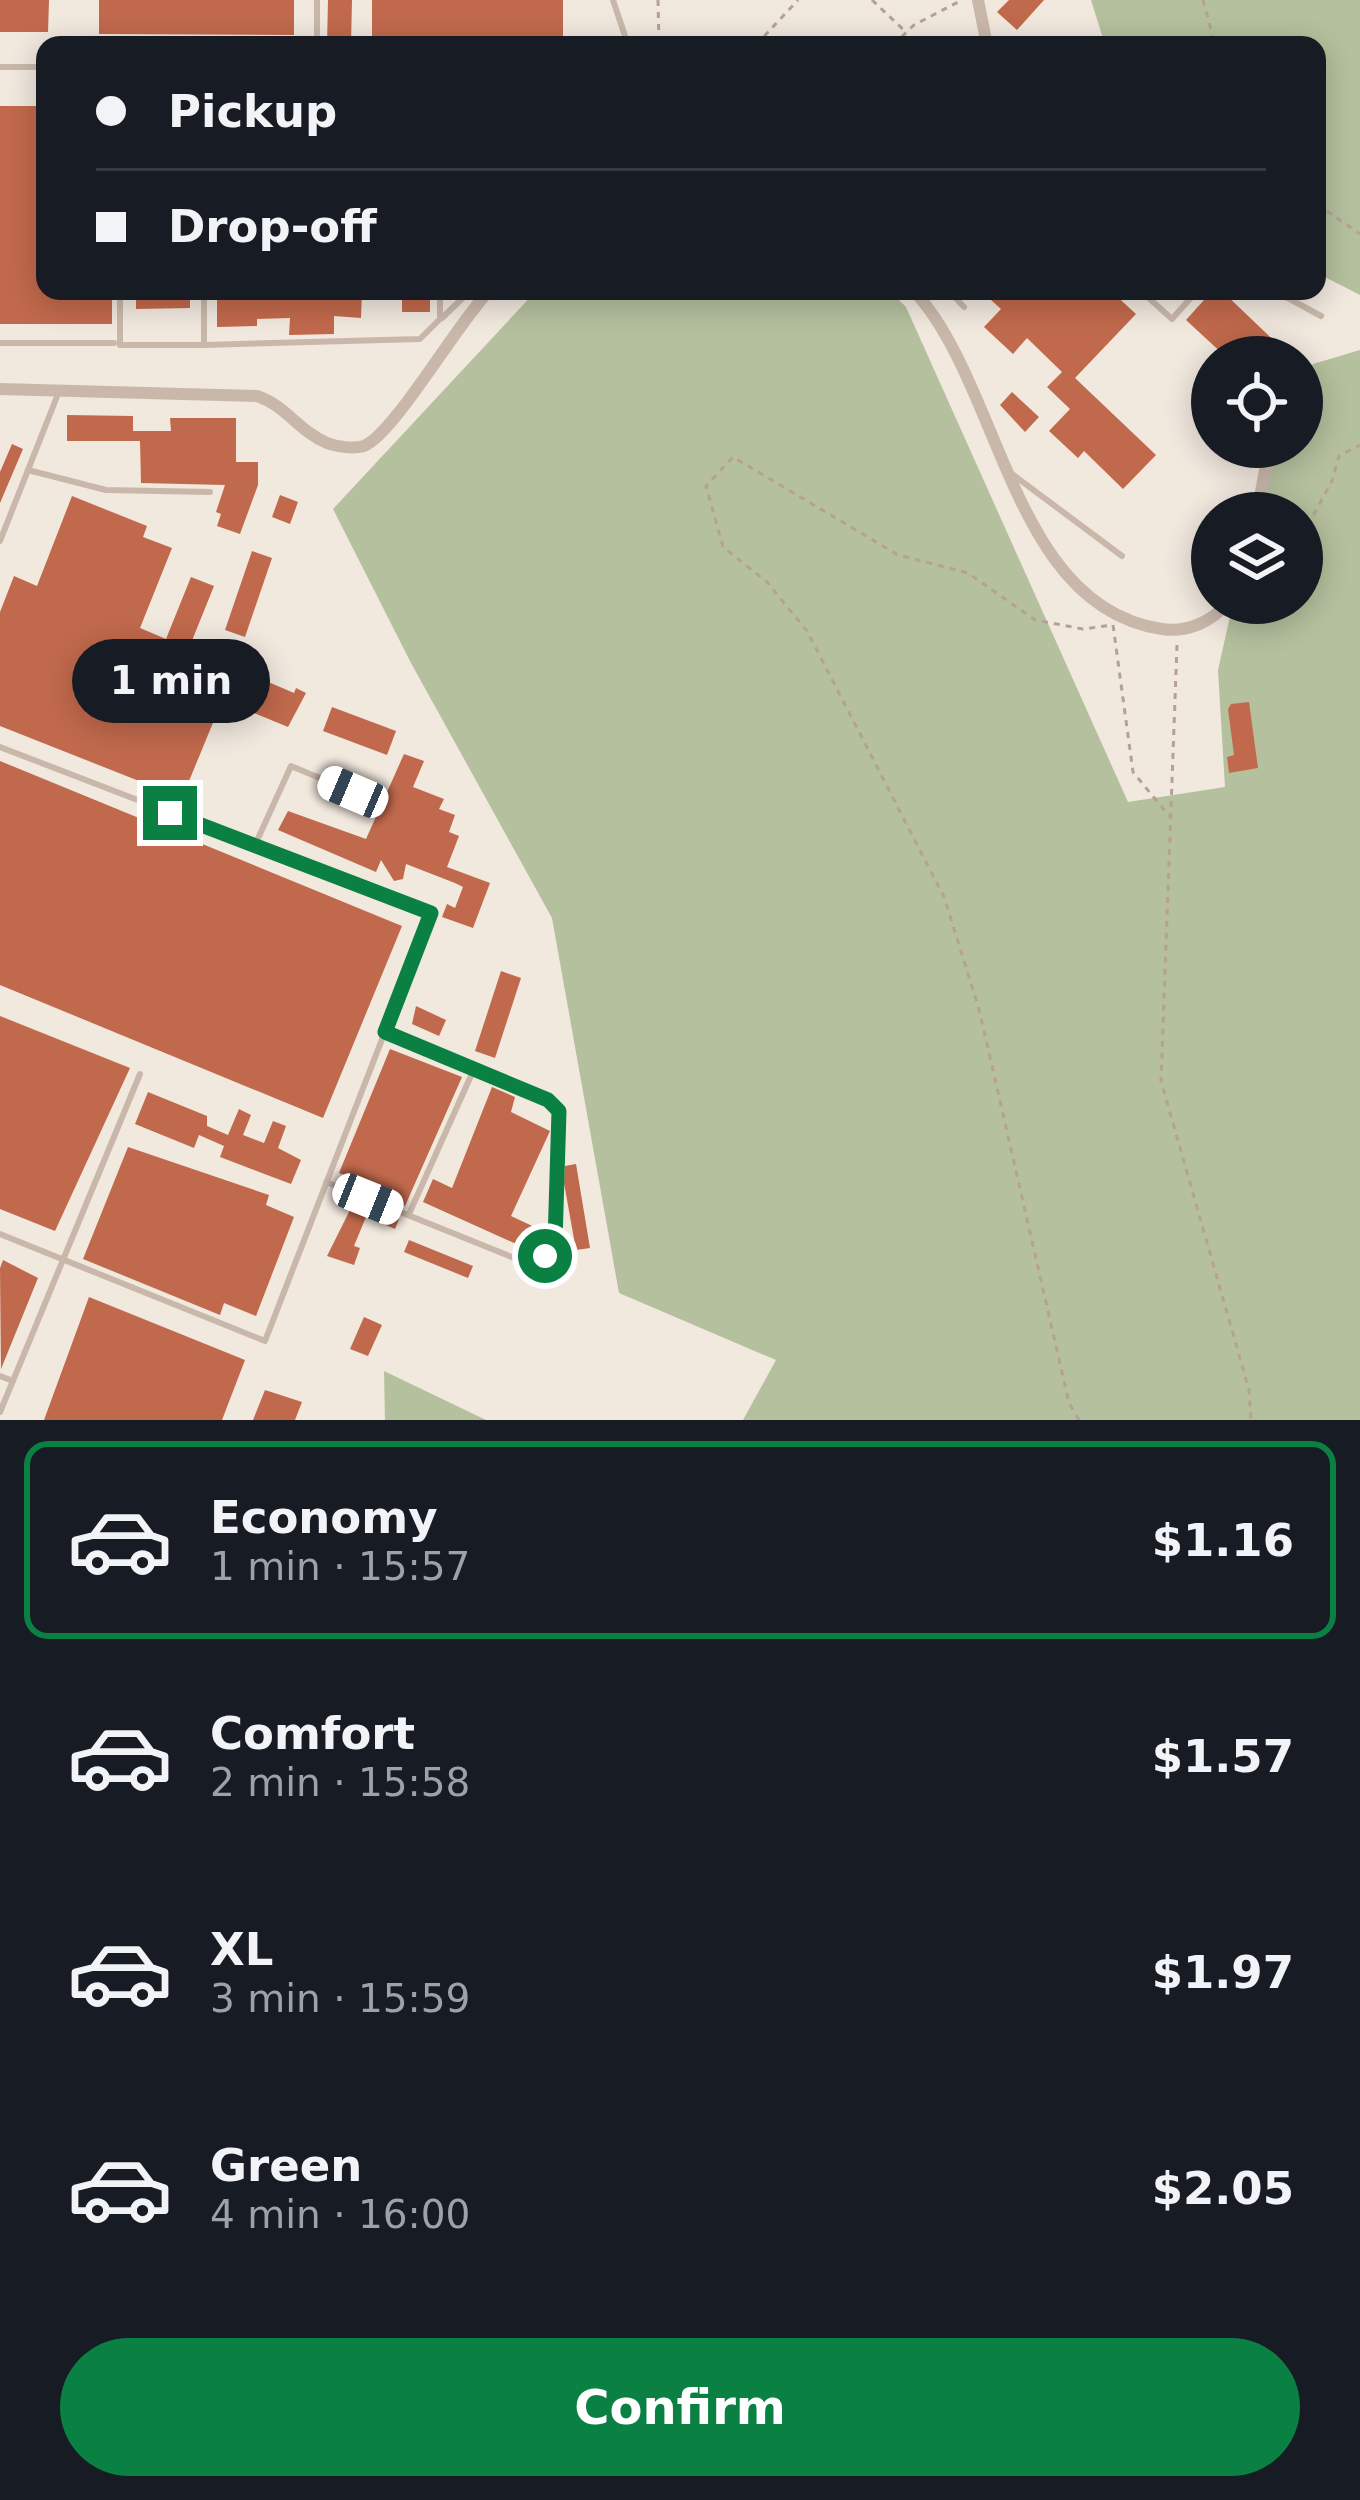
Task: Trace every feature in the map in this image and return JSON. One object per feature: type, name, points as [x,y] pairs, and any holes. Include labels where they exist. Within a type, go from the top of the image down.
[{"type":"street","points":[[978,0],[985,36]]},
{"type":"street","points":[[0,389],[257,396],[272,401],[327,443],[365,446],[398,413],[481,300]]},
{"type":"street","points":[[923,300],[960,360],[1045,547],[1074,582],[1105,608],[1139,626],[1178,632],[1196,624]]},
{"type":"lane","points":[[317,0],[317,36]]},
{"type":"lane","points":[[613,0],[625,36]]},
{"type":"lane","points":[[0,67],[36,67]]},
{"type":"lane","points":[[120,300],[120,345],[204,345],[420,339],[460,300]]},
{"type":"lane","points":[[204,300],[204,345]]},
{"type":"lane","points":[[440,300],[440,319]]},
{"type":"lane","points":[[957,300],[964,307]]},
{"type":"lane","points":[[1151,300],[1172,319],[1190,300]]},
{"type":"lane","points":[[1292,300],[1321,316]]},
{"type":"lane","points":[[0,343],[114,343]]},
{"type":"lane","points":[[0,541],[60,390]]},
{"type":"lane","points":[[28,470],[106,490],[210,492]]},
{"type":"lane","points":[[1009,472],[1122,556]]},
{"type":"lane","points":[[0,748],[431,913],[265,1341],[0,1234]]},
{"type":"lane","points":[[255,845],[291,766],[353,792]]},
{"type":"lane","points":[[326,1182],[524,1262],[539,1260],[553,1247],[559,1111],[548,1100],[385,1032]]},
{"type":"lane","points":[[409,1215],[474,1070]]},
{"type":"lane","points":[[0,1412],[140,1075]]},
{"type":"lane","points":[[0,1376],[13,1381]]},
{"type":"path","points":[[658,0],[659,36]]},
{"type":"path","points":[[764,36],[798,0]]},
{"type":"path","points":[[872,0],[907,32]]},
{"type":"path","points":[[903,36],[962,0]]},
{"type":"path","points":[[1203,0],[1213,36]]},
{"type":"path","points":[[1326,210],[1360,234]]},
{"type":"path","points":[[1323,498],[1339,456],[1360,445]]},
{"type":"path","points":[[1079,1420],[1069,1403],[979,1009],[944,897],[807,632],[767,582],[723,548],[706,486],[733,457],[898,555],[968,573],[1035,620],[1082,629],[1113,625],[1133,772],[1170,818]]},
{"type":"path","points":[[1178,632],[1161,1081],[1249,1390],[1252,1420]]},
{"type":"green space","points":[[1091,0],[1360,0],[1360,295],[1326,278],[1326,36],[1102,36]]},
{"type":"green space","points":[[528,300],[899,300],[1128,802],[1225,787],[1218,670],[1228,624],[1323,624],[1323,492],[1259,492],[1267,468],[1323,468],[1323,361],[1360,350],[1360,1420],[743,1420],[776,1360],[619,1293],[552,918],[411,663],[333,509]]},
{"type":"green space","points":[[384,1371],[486,1420],[385,1420]]},
{"type":"building","points":[[0,0],[49,0],[48,32],[0,32]]},
{"type":"building","points":[[99,0],[294,0],[294,35],[99,34]]},
{"type":"building","points":[[328,0],[352,0],[351,36],[327,36]]},
{"type":"building","points":[[372,0],[563,0],[563,36],[372,36]]},
{"type":"building","points":[[1009,0],[1044,0],[1017,30],[997,12]]},
{"type":"building","points":[[0,106],[36,106],[36,300],[112,300],[112,324],[0,324]]},
{"type":"building","points":[[136,300],[190,300],[190,308],[136,309]]},
{"type":"building","points":[[217,300],[362,300],[361,318],[334,316],[334,334],[289,335],[290,318],[257,319],[257,326],[217,327]]},
{"type":"building","points":[[402,300],[430,300],[430,312],[402,312]]},
{"type":"building","points":[[991,300],[1121,300],[1136,314],[1075,378],[1156,455],[1123,489],[1084,451],[1078,458],[1049,431],[1070,409],[1047,387],[1062,372],[1027,338],[1013,354],[984,327],[1001,309]]},
{"type":"building","points":[[1204,300],[1231,300],[1269,336],[1203,336],[1186,320]]},
{"type":"building","points":[[1012,392],[1039,417],[1025,432],[1000,405]]},
{"type":"building","points":[[67,415],[133,416],[133,431],[171,431],[170,418],[236,418],[236,462],[258,462],[258,485],[240,534],[217,526],[221,514],[216,512],[225,485],[141,483],[140,441],[67,441]]},
{"type":"building","points":[[12,444],[23,449],[0,503],[0,472]]},
{"type":"building","points":[[280,495],[298,502],[290,524],[272,517]]},
{"type":"building","points":[[72,496],[147,526],[143,537],[172,548],[140,628],[166,639],[191,577],[214,586],[189,648],[236,667],[182,798],[0,726],[0,612],[14,576],[37,586]]},
{"type":"building","points":[[252,551],[272,558],[245,637],[225,630]]},
{"type":"building","points":[[266,681],[306,693],[288,727],[242,708],[249,691],[260,696]]},
{"type":"building","points":[[1249,702],[1258,768],[1229,773],[1227,757],[1234,755],[1228,709],[1231,704]]},
{"type":"building","points":[[332,707],[396,731],[387,755],[323,731]]},
{"type":"building","points":[[404,754],[424,761],[413,787],[444,799],[439,809],[455,815],[449,832],[459,836],[447,867],[490,883],[473,928],[442,917],[447,904],[455,908],[463,887],[406,864],[403,879],[394,881],[381,860],[376,872],[278,830],[288,811],[366,839]]},
{"type":"building","points":[[0,761],[402,926],[323,1118],[0,985]]},
{"type":"building","points":[[501,971],[521,978],[495,1058],[475,1051]]},
{"type":"building","points":[[416,1006],[446,1020],[439,1036],[412,1024]]},
{"type":"building","points":[[0,1016],[130,1068],[55,1231],[0,1209]]},
{"type":"building","points":[[390,1049],[462,1077],[405,1206],[353,1185],[355,1179],[339,1173]]},
{"type":"building","points":[[492,1087],[515,1097],[511,1112],[550,1131],[511,1216],[543,1231],[534,1252],[423,1202],[433,1179],[452,1188]]},
{"type":"building","points":[[148,1092],[207,1116],[207,1126],[228,1135],[239,1109],[251,1115],[243,1135],[264,1143],[273,1121],[286,1126],[278,1148],[301,1160],[291,1184],[220,1157],[224,1146],[199,1135],[194,1148],[135,1124]]},
{"type":"building","points":[[128,1147],[269,1195],[266,1205],[294,1217],[256,1316],[224,1303],[220,1315],[83,1259]]},
{"type":"building","points":[[576,1164],[590,1248],[576,1250],[564,1183],[565,1166]]},
{"type":"building","points":[[347,1199],[399,1219],[395,1229],[366,1217],[354,1246],[360,1248],[354,1265],[327,1256],[350,1210],[343,1207]]},
{"type":"building","points":[[409,1240],[473,1266],[468,1278],[404,1252]]},
{"type":"building","points":[[3,1260],[38,1278],[1,1369],[0,1268]]},
{"type":"building","points":[[89,1297],[245,1360],[222,1420],[44,1420]]},
{"type":"building","points":[[364,1317],[382,1325],[368,1356],[350,1349]]},
{"type":"building","points":[[265,1390],[302,1402],[295,1420],[253,1420]]},
{"type":"route","points":[[170,813],[431,913],[385,1032],[548,1100],[559,1111],[555,1242],[545,1256]]}]
